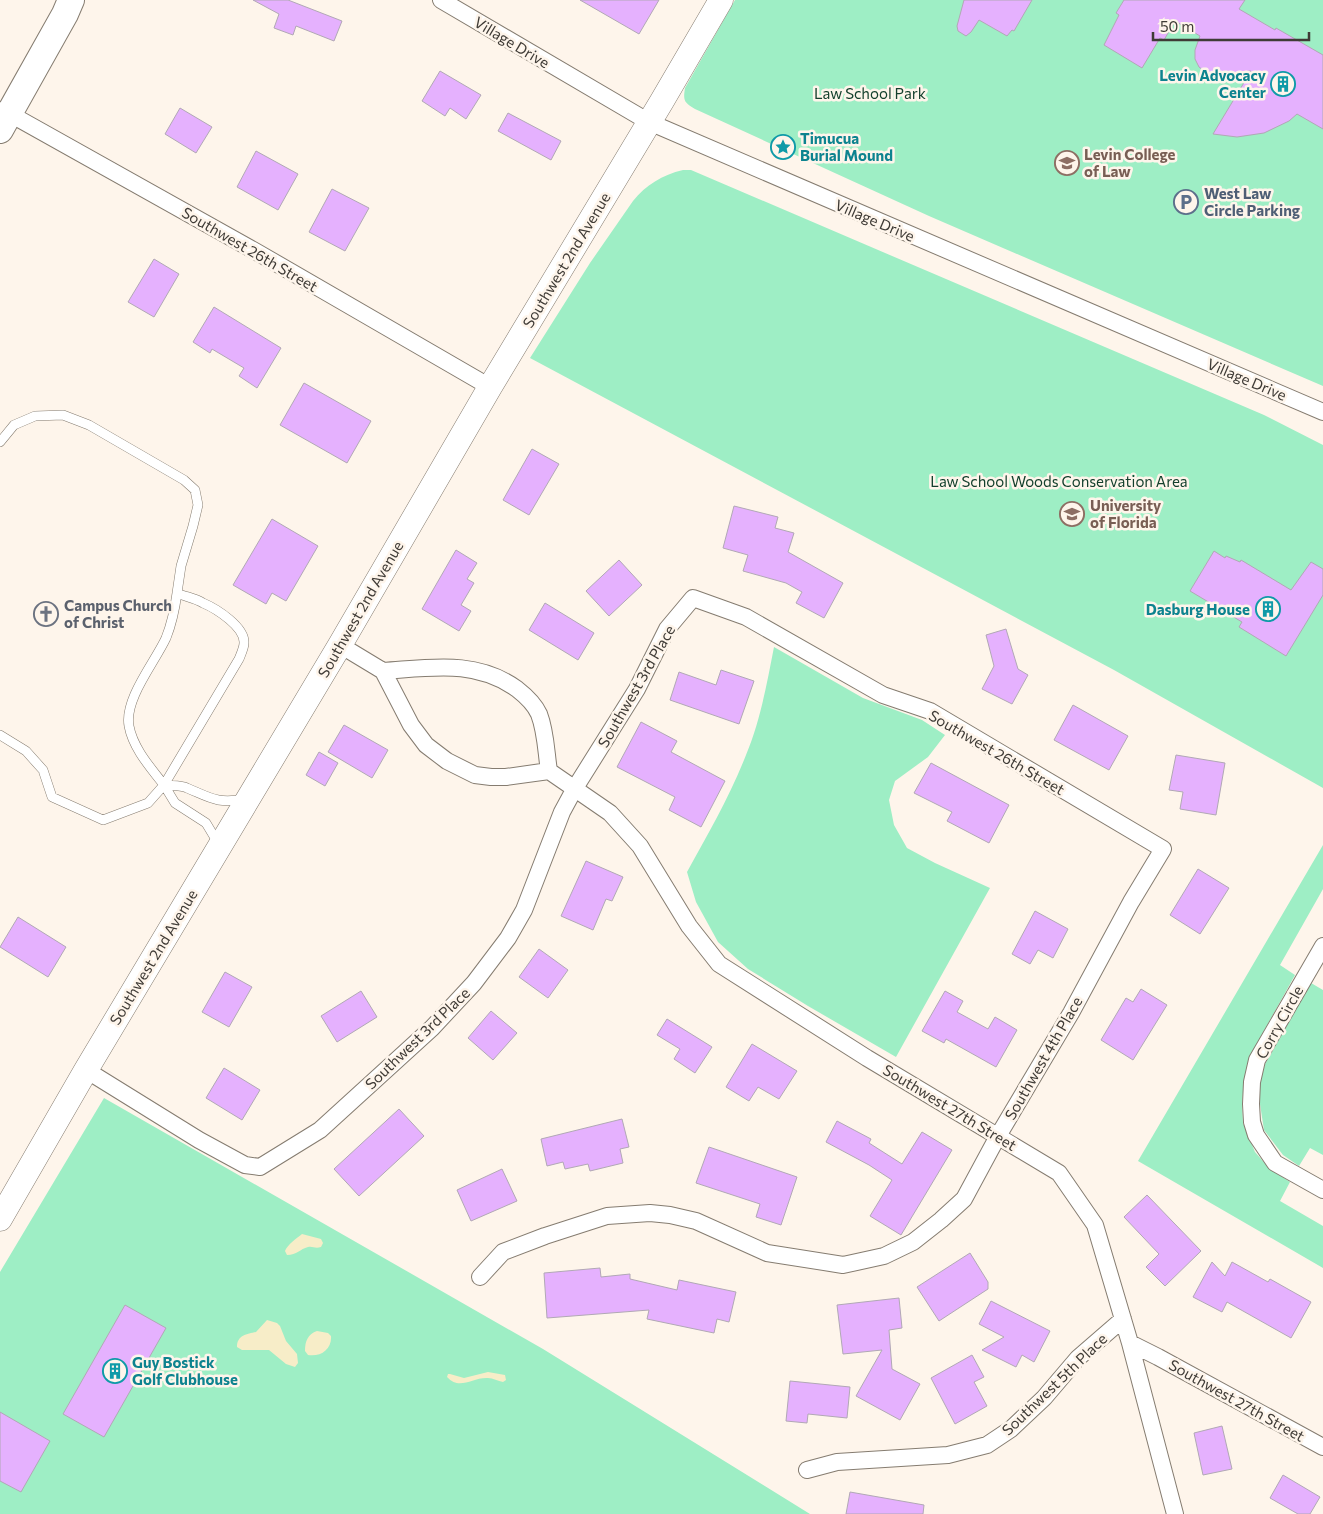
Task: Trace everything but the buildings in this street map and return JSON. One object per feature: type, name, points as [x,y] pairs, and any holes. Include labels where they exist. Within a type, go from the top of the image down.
[{"type":"main road","points":[[3,117],[65,14],[70,0]]},
{"type":"main road","name":"Southwest 2nd Avenue","points":[[0,1219],[219,845],[340,645],[490,387],[721,0]]},
{"type":"street","name":"Village Drive","points":[[441,0],[649,122],[1323,412]]},
{"type":"street","name":"Southwest 26th Street","points":[[3,117],[255,251],[490,387]]},
{"type":"street","name":"Southwest 26th Street","points":[[693,598],[746,617],[883,695],[930,711],[1163,849]]},
{"type":"street","name":"Southwest 3rd Place","points":[[86,1070],[199,1140],[245,1165],[262,1166],[320,1130],[432,1028],[474,982],[508,938],[524,910],[562,812],[575,788],[637,689],[667,628],[693,598]]},
{"type":"street","points":[[340,645],[383,671],[411,725],[426,745],[447,761],[476,775],[506,778],[549,771],[544,736],[538,713],[532,702],[500,678],[486,672],[460,668],[442,667],[383,671]]},
{"type":"street","name":"Southwest 27th Street","points":[[549,771],[610,813],[640,846],[689,926],[720,964],[867,1058],[1059,1173],[1095,1225],[1130,1344],[1158,1356],[1323,1447]]},
{"type":"street","name":"Southwest 4th Place","points":[[480,1277],[503,1252],[607,1216],[650,1213],[670,1215],[696,1221],[766,1252],[843,1265],[884,1256],[913,1242],[964,1199],[998,1136],[1071,1013],[1131,902],[1163,849]]},
{"type":"street","name":"Corry Circle","points":[[1323,946],[1256,1060],[1251,1104],[1252,1122],[1256,1135],[1276,1163],[1323,1190]]},
{"type":"street","name":"Southwest 5th Place","points":[[807,1470],[837,1462],[948,1455],[988,1445],[1011,1429],[1044,1398],[1078,1358],[1123,1319]]},
{"type":"street","points":[[1130,1344],[1174,1514]]},
{"type":"lane","points":[[0,442],[14,425],[35,416],[62,415],[89,425],[184,480],[195,490],[198,505],[194,526],[181,566],[174,616],[166,638],[131,704],[128,724],[134,743],[175,803],[206,823],[219,845]]},
{"type":"lane","points":[[0,736],[26,751],[32,757],[43,770],[52,797],[103,820],[148,802],[164,785],[240,659],[244,643],[242,632],[224,615],[202,602],[177,593]]},
{"type":"lane","points":[[164,785],[186,787],[201,795],[219,801],[231,802],[247,799]]},
{"type":"green space","name":"Levin College of Law","points":[[735,0],[1323,0],[1323,386],[929,216],[691,107],[685,101],[685,88]]},
{"type":"green space","name":"Law School Woods Conservation Area","points":[[683,170],[691,170],[1264,415],[1323,445],[1323,788],[1114,670],[530,358],[590,263],[633,201],[655,181]]},
{"type":"green space","points":[[774,647],[863,698],[922,720],[945,735],[928,757],[895,781],[889,800],[894,825],[907,848],[990,888],[896,1057],[748,969],[718,942],[696,902],[687,872],[726,800],[751,742],[763,702]]},
{"type":"green space","points":[[1323,845],[1323,889],[1280,965],[1295,975],[1249,1058],[1242,1103],[1243,1123],[1255,1152],[1269,1168],[1290,1182],[1280,1201],[1323,1226],[1323,1268],[1138,1161]]},
{"type":"green space","points":[[1311,983],[1323,990],[1323,1155],[1310,1148],[1299,1166],[1283,1155],[1264,1130],[1260,1104],[1260,1082],[1265,1064]]},
{"type":"green space","points":[[104,1098],[543,1349],[810,1514],[0,1514],[0,1272]]},
{"type":"sand","points":[[302,1234],[321,1239],[323,1243],[321,1247],[308,1247],[287,1255],[286,1249]]},
{"type":"sand","points":[[267,1320],[280,1326],[286,1341],[297,1354],[298,1363],[295,1367],[286,1364],[269,1350],[242,1350],[237,1347],[237,1343],[241,1338],[246,1334],[256,1332]]},
{"type":"sand","points":[[317,1331],[328,1333],[331,1336],[330,1345],[325,1351],[317,1355],[308,1355],[305,1351],[306,1341],[311,1334]]},
{"type":"sand","points":[[488,1372],[505,1375],[506,1380],[503,1382],[482,1378],[457,1383],[447,1377],[450,1374],[464,1378]]},
{"type":"place","name":"Levin Advocacy Center","points":[[1283,84]]},
{"type":"place","name":"Timucua Burial Mound","points":[[783,147]]},
{"type":"place","name":"Levin College of Law","points":[[1067,163]]},
{"type":"place","name":"West Law Circle Parking","points":[[1186,202]]},
{"type":"place","name":"University of Florida","points":[[1072,514]]},
{"type":"place","name":"Dasburg House","points":[[1268,609]]},
{"type":"place","name":"Campus Church of Christ","points":[[46,614]]},
{"type":"place","name":"Guy Bostick Golf Clubhouse","points":[[115,1371]]},
{"type":"park label","name":"Law School Park","points":[[870,93]]}]
